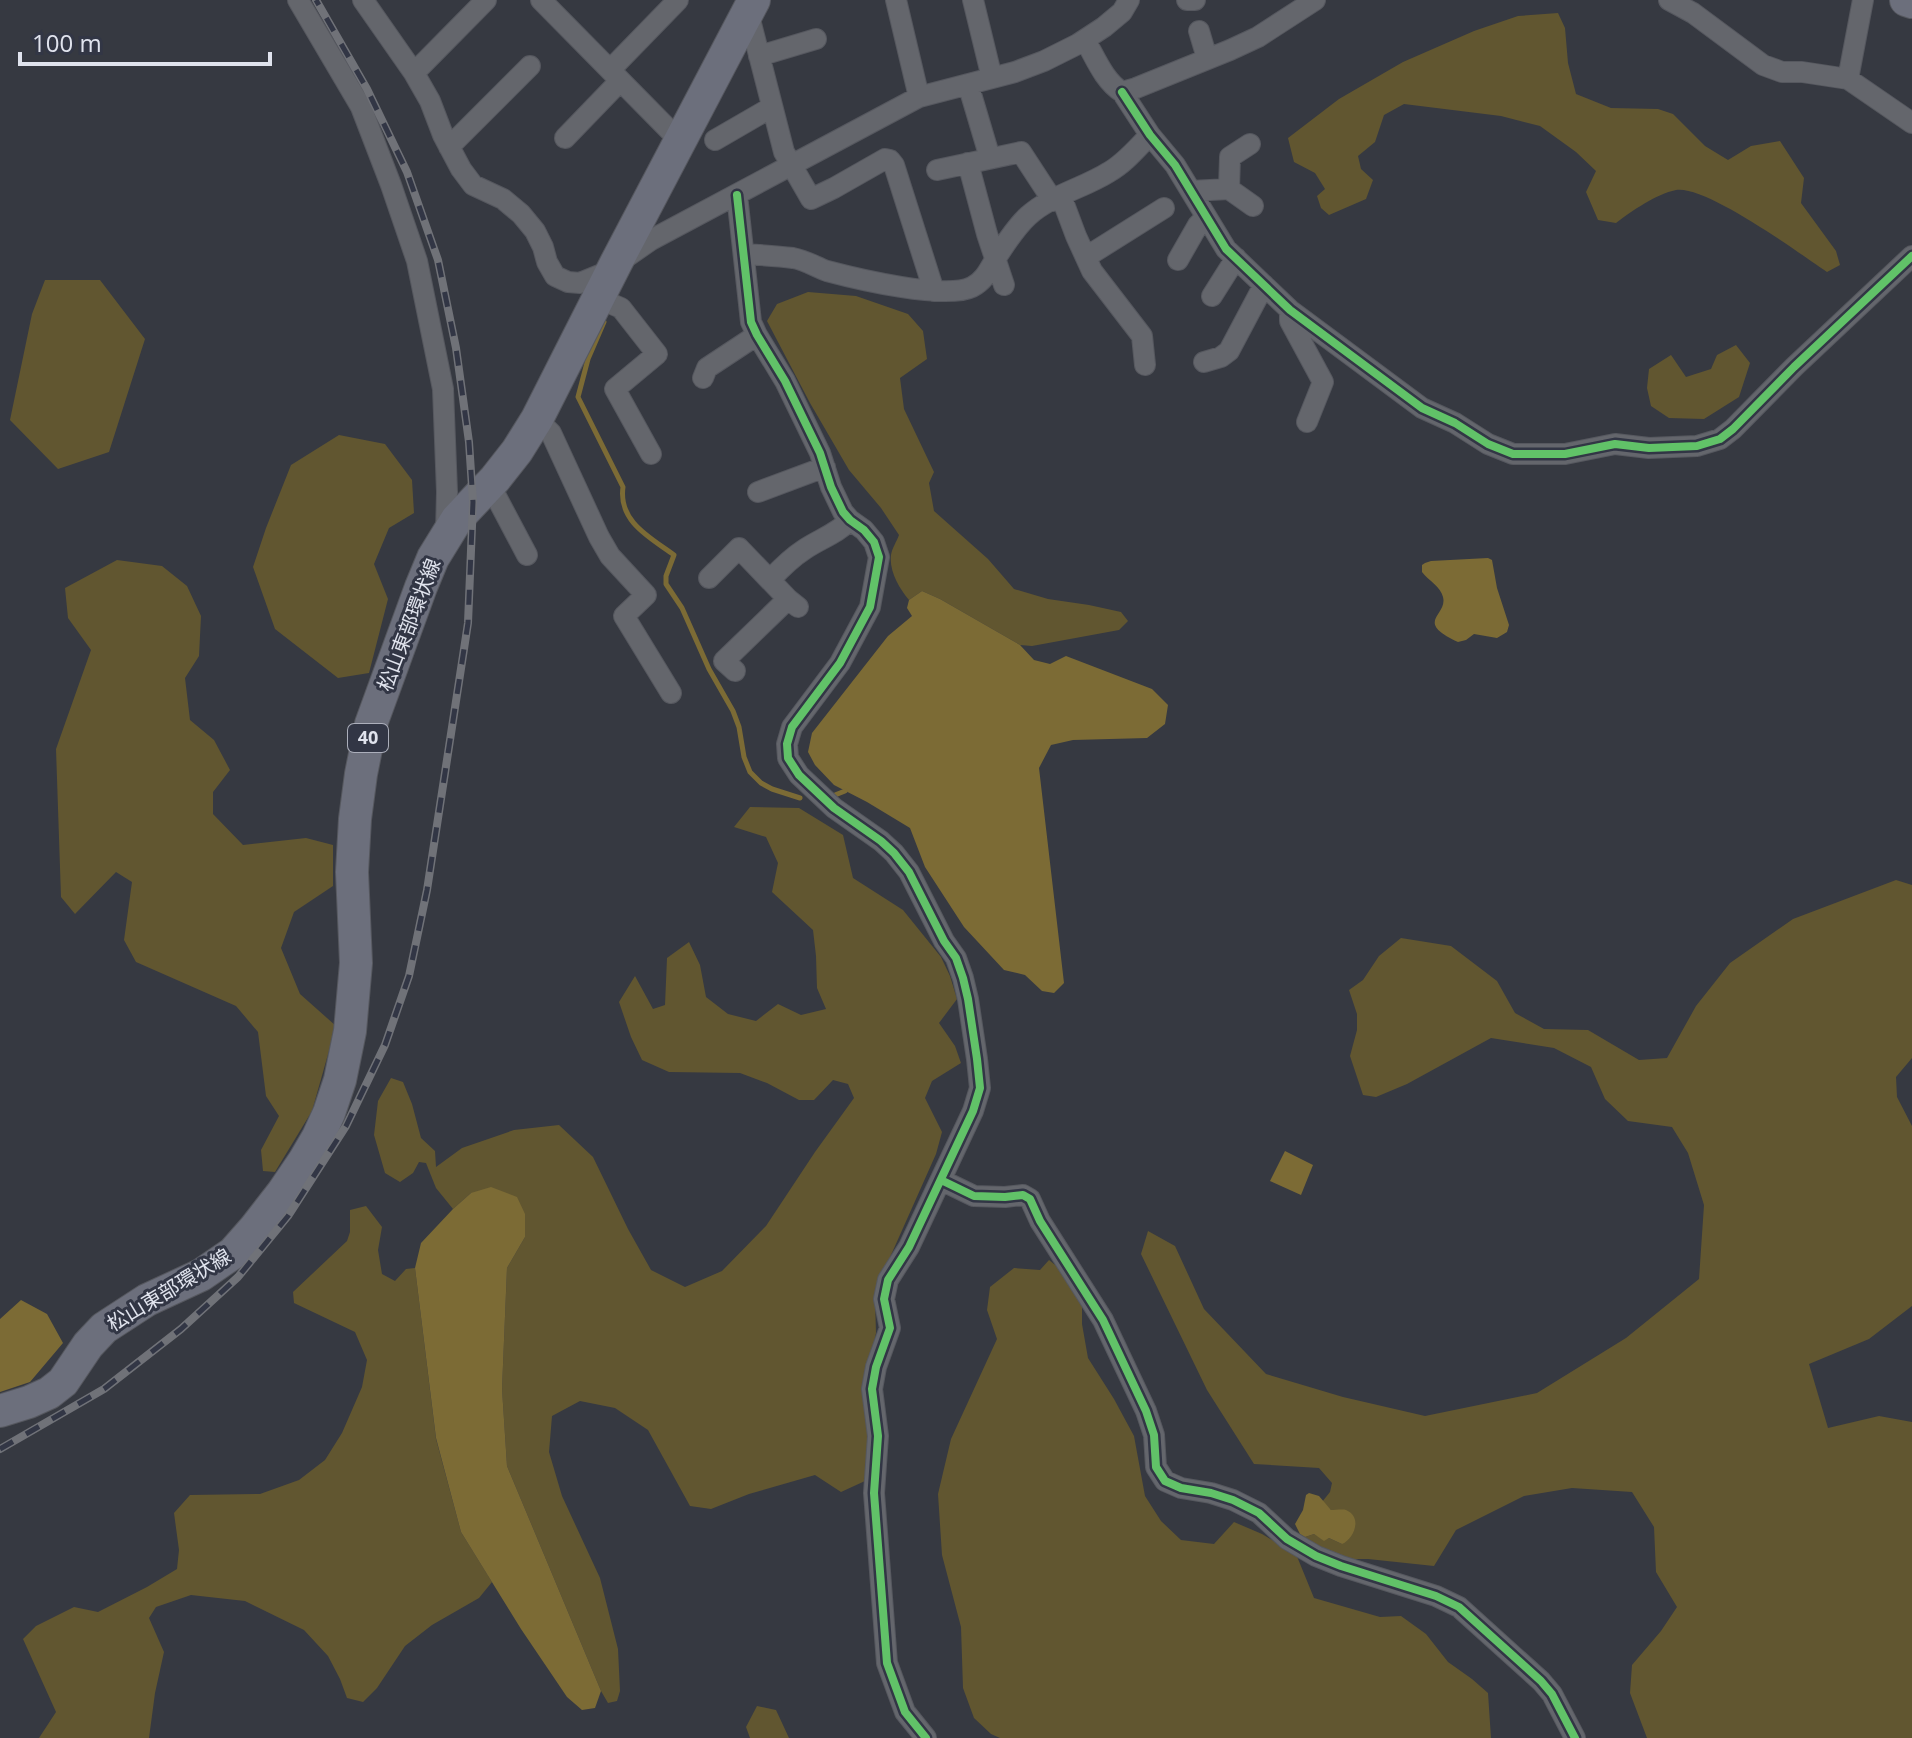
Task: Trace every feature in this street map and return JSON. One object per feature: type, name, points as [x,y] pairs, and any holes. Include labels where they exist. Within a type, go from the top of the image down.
[{"type":"main road","points":[[1906,0],[1912,2]]},
{"type":"main road","name":"松山東部環状線","points":[[0,1411],[49,1393],[63,1382],[88,1345],[104,1328],[147,1300],[201,1275],[233,1253],[283,1192],[318,1137],[340,1080],[350,1031],[356,963],[352,872],[363,762],[371,724],[421,587],[433,558],[457,519],[490,485],[537,419],[751,6]]},
{"type":"street","points":[[298,0],[361,107],[417,261],[443,389],[446,536]]},
{"type":"street","points":[[363,0],[414,73],[430,101],[449,147],[473,185],[503,199],[521,214],[535,231],[555,276],[580,283],[602,274],[651,240],[919,97],[1015,72],[1085,40],[1122,12],[1129,0]]},
{"type":"street","points":[[414,73],[486,0]]},
{"type":"street","points":[[541,0],[680,141]]},
{"type":"street","points":[[565,138],[678,0]]},
{"type":"street","points":[[896,0],[919,97]]},
{"type":"street","points":[[973,0],[992,78]]},
{"type":"street","points":[[1187,0],[1195,0]]},
{"type":"street","points":[[1122,92],[1258,37],[1315,0]]},
{"type":"street","points":[[1669,0],[1693,13],[1763,65],[1782,72],[1848,79],[1912,123]]},
{"type":"street","points":[[1848,79],[1863,0]]},
{"type":"street","points":[[751,6],[759,56],[784,152],[811,199],[885,159],[890,160],[934,291]]},
{"type":"street","points":[[1199,31],[1207,58]]},
{"type":"street","points":[[759,56],[816,39]]},
{"type":"street","points":[[1085,40],[1106,77],[1122,92],[1150,135],[1175,165],[1226,249],[1290,310],[1422,408],[1513,454],[1565,454],[1615,444],[1649,448],[1697,446],[1720,439],[1912,256]]},
{"type":"street","points":[[449,147],[530,66]]},
{"type":"street","points":[[968,84],[990,158]]},
{"type":"street","points":[[715,140],[772,107]]},
{"type":"street","points":[[744,254],[795,259],[868,281],[934,291],[960,291],[973,287],[987,276],[1016,229],[1030,214],[1109,173],[1150,135]]},
{"type":"street","points":[[1229,189],[1230,157],[1250,144]]},
{"type":"street","points":[[937,170],[1021,152],[1057,198],[1092,271],[1142,336],[1145,365]]},
{"type":"street","points":[[968,163],[1004,285]]},
{"type":"street","points":[[1191,191],[1229,189],[1253,206]]},
{"type":"street","points":[[737,195],[751,322],[785,381],[843,512],[874,542],[879,557],[870,607],[840,663],[792,727],[787,744],[788,758],[799,775],[834,808],[881,841],[909,872],[956,958],[963,978],[980,1088],[973,1111],[909,1247],[888,1280],[884,1299],[890,1328],[872,1389],[878,1436],[874,1493],[887,1663],[905,1712],[926,1738]]},
{"type":"street","points":[[1086,257],[1150,226],[1164,208]]},
{"type":"street","points":[[1178,260],[1206,217]]},
{"type":"street","points":[[1212,296],[1236,258]]},
{"type":"street","points":[[1204,362],[1229,351],[1264,285]]},
{"type":"street","points":[[598,298],[621,308],[657,354],[615,389],[652,443]]},
{"type":"street","points":[[1290,310],[1290,321],[1323,382],[1307,422]]},
{"type":"street","points":[[703,378],[707,368],[757,335]]},
{"type":"street","points":[[537,419],[551,433],[610,556],[646,595],[624,616],[671,693]]},
{"type":"street","points":[[758,492],[825,467]]},
{"type":"street","points":[[490,485],[527,555]]},
{"type":"street","points":[[770,580],[787,562],[850,520]]},
{"type":"street","points":[[709,578],[739,548],[793,603],[724,661],[735,671]]},
{"type":"street","points":[[941,1180],[974,1196],[1023,1195],[1030,1199],[1040,1221],[1103,1320],[1146,1411],[1154,1435],[1156,1467],[1165,1481],[1181,1488],[1233,1500],[1259,1513],[1287,1539],[1316,1556],[1436,1596],[1459,1607],[1541,1681],[1552,1694],[1575,1738]]},
{"type":"shaded area","points":[[1558,13],[1565,28],[1568,63],[1576,94],[1611,108],[1658,109],[1673,114],[1705,146],[1728,160],[1751,146],[1780,141],[1804,178],[1801,203],[1836,251],[1840,265],[1827,272],[1752,222],[1690,191],[1676,190],[1660,195],[1616,223],[1598,220],[1586,192],[1596,171],[1540,126],[1501,116],[1404,104],[1384,115],[1375,142],[1358,156],[1361,169],[1373,180],[1366,199],[1329,215],[1321,208],[1317,196],[1325,189],[1315,173],[1294,162],[1288,138],[1339,99],[1403,62],[1474,31],[1518,16]]},
{"type":"shaded area","points":[[45,280],[100,280],[145,339],[109,452],[58,469],[10,420],[32,314]]},
{"type":"shaded area","points":[[808,292],[856,296],[908,314],[923,331],[927,359],[900,378],[904,409],[934,472],[929,483],[934,511],[988,559],[1014,589],[1048,599],[1121,612],[1128,621],[1119,630],[1032,646],[1020,645],[922,591],[909,600],[898,585],[891,561],[899,535],[849,470],[767,321],[777,304]]},
{"type":"shaded area","points":[[1736,345],[1750,363],[1739,397],[1704,419],[1669,418],[1651,406],[1647,388],[1649,369],[1671,355],[1686,377],[1711,369],[1717,355]]},
{"type":"shaded area","points":[[339,435],[385,444],[412,480],[414,513],[389,528],[374,564],[388,599],[369,673],[338,678],[275,629],[253,567],[291,465]]},
{"type":"shaded area","points":[[117,560],[162,566],[187,586],[201,616],[199,656],[185,678],[190,720],[214,740],[230,770],[213,792],[213,814],[243,845],[306,838],[333,845],[333,886],[294,912],[281,948],[300,994],[336,1026],[312,1111],[275,1172],[263,1171],[261,1150],[279,1116],[266,1096],[258,1032],[236,1006],[136,962],[124,940],[132,882],[116,872],[75,914],[61,897],[56,749],[91,650],[68,618],[65,588]]},
{"type":"shaded area","points":[[1492,560],[1509,625],[1507,632],[1497,638],[1474,634],[1458,642],[1437,629],[1435,624],[1443,597],[1422,572],[1422,565],[1431,561]]},
{"type":"shaded area","points":[[922,591],[1020,645],[1034,660],[1050,664],[1066,656],[1152,689],[1168,705],[1165,724],[1147,738],[1073,740],[1051,745],[1039,768],[1064,983],[1054,993],[1042,991],[1025,975],[1004,970],[964,927],[925,867],[910,828],[834,785],[815,765],[808,752],[812,733],[888,636],[912,616],[907,608],[909,600]]},
{"type":"shaded area","points":[[750,807],[799,808],[843,835],[853,878],[903,910],[941,957],[957,999],[939,1023],[955,1046],[961,1063],[932,1081],[925,1098],[942,1132],[936,1154],[883,1273],[875,1300],[876,1333],[865,1384],[870,1438],[865,1481],[841,1492],[815,1475],[749,1494],[711,1509],[690,1506],[648,1430],[615,1408],[580,1401],[552,1416],[549,1452],[562,1496],[600,1578],[618,1649],[620,1691],[617,1701],[608,1703],[507,1466],[502,1389],[507,1268],[525,1237],[471,1193],[453,1209],[436,1188],[426,1163],[419,1162],[413,1173],[400,1182],[385,1173],[374,1135],[378,1101],[391,1078],[403,1082],[421,1138],[435,1151],[436,1167],[462,1148],[514,1130],[559,1125],[593,1157],[651,1270],[685,1287],[722,1271],[766,1226],[854,1098],[848,1084],[833,1080],[814,1100],[799,1100],[740,1073],[669,1072],[642,1060],[631,1037],[619,1002],[635,976],[653,1009],[665,1005],[667,958],[689,942],[700,965],[706,997],[728,1014],[756,1021],[778,1004],[801,1015],[826,1009],[817,988],[813,930],[772,892],[778,863],[766,837],[734,827]]},
{"type":"shaded area","points":[[1896,880],[1912,885],[1912,1058],[1896,1077],[1897,1097],[1912,1126],[1912,1306],[1869,1339],[1809,1364],[1828,1428],[1879,1416],[1912,1422],[1912,1738],[1647,1738],[1630,1693],[1632,1665],[1677,1607],[1656,1572],[1654,1527],[1632,1492],[1572,1488],[1524,1496],[1456,1530],[1434,1566],[1345,1559],[1307,1543],[1305,1537],[1314,1534],[1342,1544],[1343,1510],[1331,1510],[1322,1502],[1330,1492],[1332,1483],[1319,1468],[1254,1464],[1207,1390],[1141,1254],[1148,1231],[1175,1246],[1204,1309],[1266,1374],[1343,1397],[1425,1416],[1537,1393],[1626,1338],[1699,1279],[1704,1205],[1688,1153],[1672,1127],[1628,1121],[1605,1099],[1591,1067],[1554,1048],[1491,1038],[1407,1084],[1376,1097],[1363,1095],[1350,1056],[1357,1030],[1357,1014],[1349,990],[1363,980],[1379,956],[1401,938],[1451,946],[1497,981],[1515,1013],[1544,1029],[1588,1030],[1639,1060],[1667,1058],[1696,1006],[1730,963],[1793,919]]},
{"type":"shaded area","points":[[1285,1151],[1313,1165],[1301,1195],[1270,1181]]},
{"type":"shaded area","points":[[491,1187],[517,1197],[525,1214],[525,1237],[507,1268],[502,1389],[507,1466],[601,1691],[595,1708],[582,1710],[567,1697],[461,1532],[436,1438],[415,1268],[421,1243],[471,1193]]},
{"type":"shaded area","points":[[366,1206],[382,1227],[378,1250],[382,1274],[395,1281],[406,1269],[415,1268],[436,1439],[461,1532],[492,1582],[479,1598],[432,1625],[405,1646],[377,1688],[363,1702],[347,1698],[328,1656],[304,1630],[245,1601],[191,1595],[156,1607],[149,1618],[164,1652],[149,1738],[39,1738],[56,1712],[23,1639],[36,1626],[74,1607],[98,1612],[177,1569],[179,1550],[174,1513],[190,1495],[260,1494],[299,1480],[325,1460],[342,1433],[362,1387],[367,1360],[355,1332],[294,1303],[293,1292],[347,1241],[350,1210]]},
{"type":"shaded area","points":[[1049,1260],[1064,1272],[1082,1302],[1088,1358],[1134,1436],[1145,1496],[1161,1521],[1181,1540],[1214,1544],[1234,1522],[1296,1554],[1314,1598],[1380,1617],[1401,1616],[1426,1634],[1448,1662],[1488,1693],[1491,1738],[1000,1738],[974,1718],[963,1688],[961,1627],[942,1555],[938,1494],[951,1439],[997,1339],[987,1310],[990,1287],[1014,1268],[1040,1270]]},
{"type":"shaded area","points":[[21,1300],[47,1314],[63,1343],[30,1382],[0,1392],[0,1319]]},
{"type":"shaded area","points":[[1309,1493],[1319,1496],[1331,1510],[1351,1513],[1355,1528],[1342,1544],[1329,1538],[1324,1541],[1314,1534],[1305,1537],[1300,1534],[1295,1524]]},
{"type":"shaded area","points":[[757,1706],[776,1710],[789,1738],[750,1738],[746,1727]]},
{"type":"waterway","points":[[604,322],[588,359],[578,397],[623,487],[623,499],[631,519],[646,535],[674,555],[666,584],[682,608],[709,669],[733,711],[750,772],[772,789],[800,798]]},
{"type":"waterway","points":[[835,795],[845,791]]},
{"type":"railway","points":[[0,1449],[104,1389],[181,1329],[238,1277],[288,1216],[346,1126],[385,1045],[409,976],[427,890],[468,623],[473,502],[469,442],[456,348],[438,260],[407,172],[367,89],[316,0]]},
{"type":"cycle path","points":[[1122,92],[1150,135],[1175,165],[1226,249],[1290,310],[1422,408],[1513,454],[1565,454],[1615,444],[1649,448],[1697,446],[1720,439],[1912,256]]},
{"type":"cycle path","points":[[737,195],[751,322],[785,381],[820,453],[843,512],[874,542],[879,557],[870,607],[840,663],[792,727],[787,744],[788,758],[799,775],[834,808],[881,841],[909,872],[956,958],[968,999],[977,1059],[980,1088],[973,1111],[909,1247],[888,1280],[884,1299],[890,1328],[872,1389],[878,1436],[874,1493],[887,1663],[905,1712],[926,1738]]},
{"type":"cycle path","points":[[941,1180],[974,1196],[1023,1195],[1030,1199],[1040,1221],[1103,1320],[1146,1411],[1154,1435],[1156,1467],[1165,1481],[1181,1488],[1233,1500],[1259,1513],[1287,1539],[1316,1556],[1436,1596],[1459,1607],[1541,1681],[1552,1694],[1575,1738]]}]
